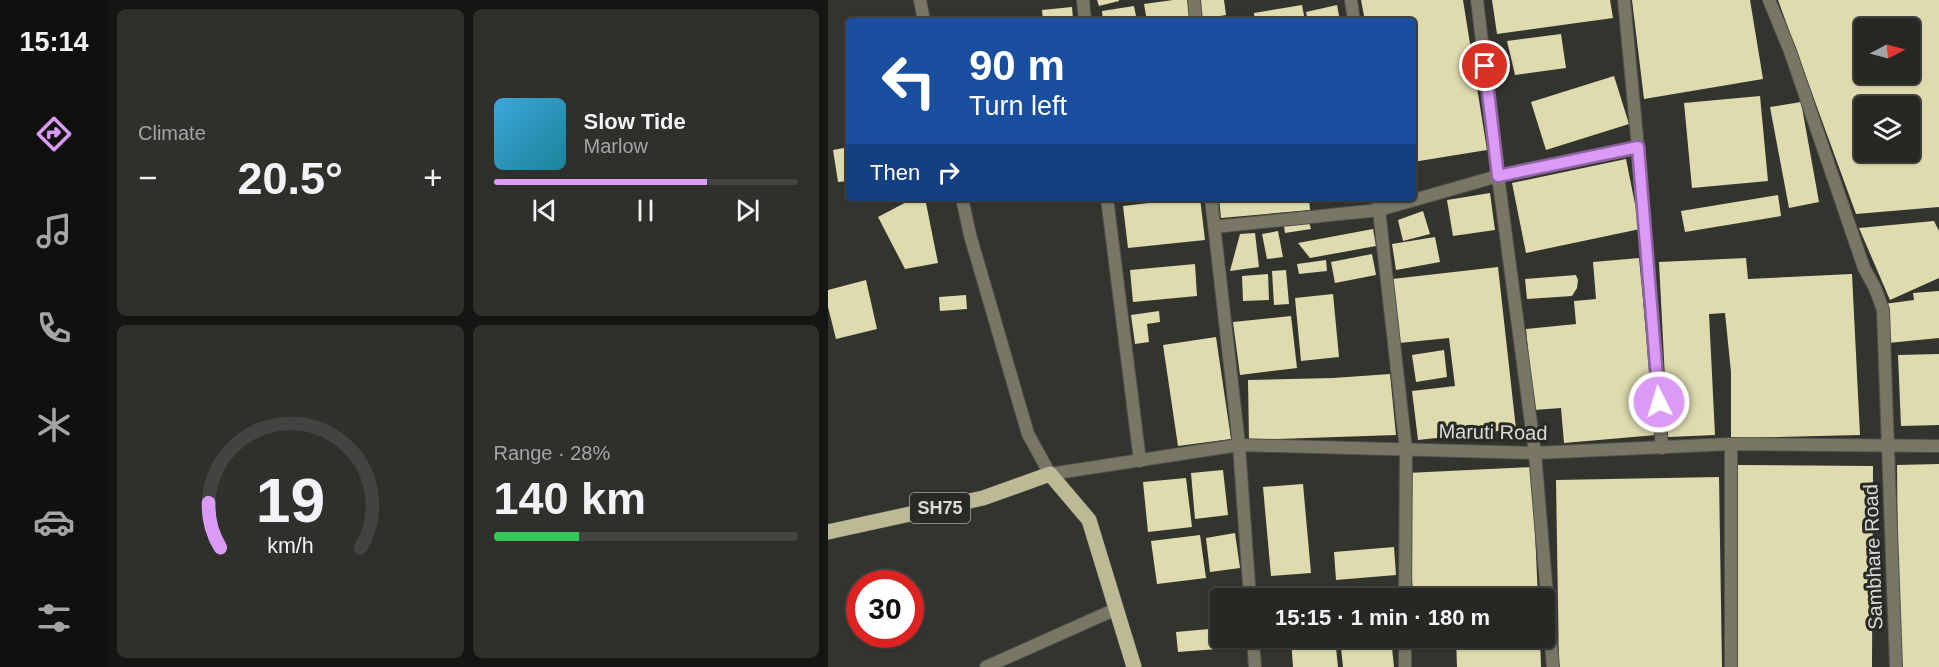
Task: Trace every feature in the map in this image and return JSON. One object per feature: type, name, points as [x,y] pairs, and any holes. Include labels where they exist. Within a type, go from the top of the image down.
[{"type":"main road","name":"SH75","points":[[828,532],[984,498],[1050,474]]},
{"type":"main road","points":[[1050,474],[1089,520],[1134,667]]},
{"type":"street","points":[[920,0],[923,18]]},
{"type":"street","points":[[1083,0],[1085,18]]},
{"type":"street","points":[[1194,0],[1196,18]]},
{"type":"street","points":[[1351,0],[1354,18]]},
{"type":"street","points":[[1477,0],[1535,453],[1553,667]]},
{"type":"street","points":[[1624,0],[1662,448]]},
{"type":"street","name":"Sambhare Road","points":[[1769,0],[1790,51],[1864,268],[1883,310],[1890,447],[1896,667]]},
{"type":"street","points":[[1416,195],[1638,147]]},
{"type":"street","points":[[963,201],[970,235],[1028,434],[1050,474]]},
{"type":"street","points":[[1107,201],[1140,461]]},
{"type":"street","points":[[1210,201],[1239,445],[1249,588]]},
{"type":"street","points":[[1214,227],[1379,204],[1406,450],[1405,588]]},
{"type":"street","points":[[1731,444],[1731,667]]},
{"type":"street","name":"Maruti Road","points":[[1050,474],[1239,445],[1535,453],[1731,444],[1939,446]]},
{"type":"street","points":[[986,667],[1116,609]]},
{"type":"street","points":[[1254,648],[1255,667]]},
{"type":"street","points":[[1405,648],[1405,667]]},
{"type":"building","points":[[1097,0],[1119,0],[1119,1],[1099,6]]},
{"type":"building","points":[[1189,0],[1192,18],[1146,18],[1144,4]]},
{"type":"building","points":[[1198,0],[1224,0],[1226,15],[1201,18]]},
{"type":"building","points":[[1361,0],[1463,0],[1487,150],[1416,162],[1416,18],[1364,18]]},
{"type":"building","points":[[1492,0],[1610,0],[1613,18],[1497,34]]},
{"type":"building","points":[[1632,0],[1750,0],[1763,79],[1644,99]]},
{"type":"building","points":[[1778,0],[1939,0],[1939,207],[1856,214]]},
{"type":"building","points":[[1302,5],[1304,18],[1255,18],[1254,13]]},
{"type":"building","points":[[1337,5],[1339,18],[1307,18],[1306,12]]},
{"type":"building","points":[[1134,6],[1136,18],[1103,18],[1102,11]]},
{"type":"building","points":[[1072,7],[1073,18],[1043,18],[1042,10]]},
{"type":"building","points":[[1561,34],[1566,68],[1515,75],[1507,41]]},
{"type":"building","points":[[1614,76],[1629,124],[1546,150],[1531,102]]},
{"type":"building","points":[[1760,96],[1768,181],[1692,188],[1684,103]]},
{"type":"building","points":[[1801,102],[1819,202],[1789,208],[1770,107]]},
{"type":"building","points":[[846,148],[846,181],[838,182],[833,150]]},
{"type":"building","points":[[1626,159],[1640,229],[1526,253],[1512,183]]},
{"type":"building","points":[[1490,193],[1495,230],[1453,236],[1447,200]]},
{"type":"building","points":[[1778,195],[1781,216],[1685,232],[1681,211]]},
{"type":"building","points":[[908,201],[926,201],[938,263],[905,269],[878,217]]},
{"type":"building","points":[[1167,201],[1200,201],[1205,240],[1128,248],[1123,206]]},
{"type":"building","points":[[1219,201],[1309,201],[1310,210],[1221,218]]},
{"type":"building","points":[[1423,211],[1430,234],[1403,241],[1398,220]]},
{"type":"building","points":[[1934,221],[1939,231],[1939,278],[1890,300],[1859,228]]},
{"type":"building","points":[[1309,222],[1311,229],[1285,233],[1284,226]]},
{"type":"building","points":[[1373,229],[1376,246],[1310,258],[1298,243]]},
{"type":"building","points":[[1278,231],[1283,257],[1267,259],[1262,234]]},
{"type":"building","points":[[1255,233],[1259,267],[1230,271],[1240,234]]},
{"type":"building","points":[[1435,237],[1440,262],[1396,270],[1392,244]]},
{"type":"building","points":[[1372,254],[1376,275],[1335,283],[1331,262]]},
{"type":"building","points":[[1639,258],[1656,435],[1564,443],[1561,408],[1534,410],[1526,329],[1576,324],[1574,301],[1596,299],[1593,262]]},
{"type":"building","points":[[1746,258],[1748,279],[1852,274],[1860,435],[1741,438],[1731,441],[1731,372],[1725,313],[1709,314],[1715,435],[1668,437],[1659,262]]},
{"type":"building","points":[[1326,260],[1327,271],[1299,274],[1297,264]]},
{"type":"building","points":[[1195,264],[1197,296],[1133,302],[1130,270]]},
{"type":"building","points":[[1498,267],[1516,429],[1418,440],[1412,391],[1455,386],[1449,338],[1399,343],[1392,279]]},
{"type":"building","points":[[1286,270],[1289,304],[1274,305],[1272,271]]},
{"type":"building","points":[[1268,274],[1269,300],[1243,301],[1242,276]]},
{"type":"building","points":[[1576,275],[1577,288],[1572,296],[1527,299],[1525,279]]},
{"type":"building","points":[[866,280],[877,329],[836,339],[828,307],[828,290]]},
{"type":"building","points":[[1939,291],[1939,338],[1888,343],[1884,304],[1914,300],[1913,293]]},
{"type":"building","points":[[1333,294],[1339,357],[1301,361],[1295,298]]},
{"type":"building","points":[[966,295],[967,309],[940,311],[939,297]]},
{"type":"building","points":[[1159,311],[1160,322],[1147,324],[1149,342],[1135,344],[1131,315]]},
{"type":"building","points":[[1291,316],[1297,368],[1240,375],[1233,322]]},
{"type":"building","points":[[1216,337],[1231,439],[1178,446],[1163,345]]},
{"type":"building","points":[[1444,350],[1447,377],[1416,382],[1412,355]]},
{"type":"building","points":[[1939,354],[1939,425],[1901,426],[1898,355]]},
{"type":"building","points":[[1390,374],[1396,435],[1249,440],[1248,380]]},
{"type":"building","points":[[1939,464],[1939,667],[1899,667],[1897,465]]},
{"type":"building","points":[[1738,465],[1873,466],[1872,667],[1736,667]]},
{"type":"building","points":[[1532,467],[1538,588],[1413,588],[1407,473]]},
{"type":"building","points":[[1223,470],[1228,515],[1195,519],[1191,473]]},
{"type":"building","points":[[1719,477],[1722,667],[1559,667],[1556,480]]},
{"type":"building","points":[[1186,478],[1192,527],[1148,532],[1143,482]]},
{"type":"building","points":[[1303,484],[1311,573],[1271,576],[1263,487]]},
{"type":"building","points":[[1235,533],[1240,568],[1210,572],[1206,538]]},
{"type":"building","points":[[1200,535],[1206,578],[1157,584],[1151,541]]},
{"type":"building","points":[[1394,547],[1396,575],[1336,580],[1334,552]]},
{"type":"building","points":[[1210,629],[1210,648],[1230,648],[1178,652],[1176,632]]},
{"type":"building","points":[[1292,648],[1336,648],[1338,667],[1293,667]]},
{"type":"building","points":[[1341,648],[1392,648],[1394,667],[1343,667]]},
{"type":"building","points":[[1456,648],[1540,648],[1541,667],[1457,667]]},
{"type":"route","points":[[1485,66],[1498,176],[1638,147],[1659,402]]}]
